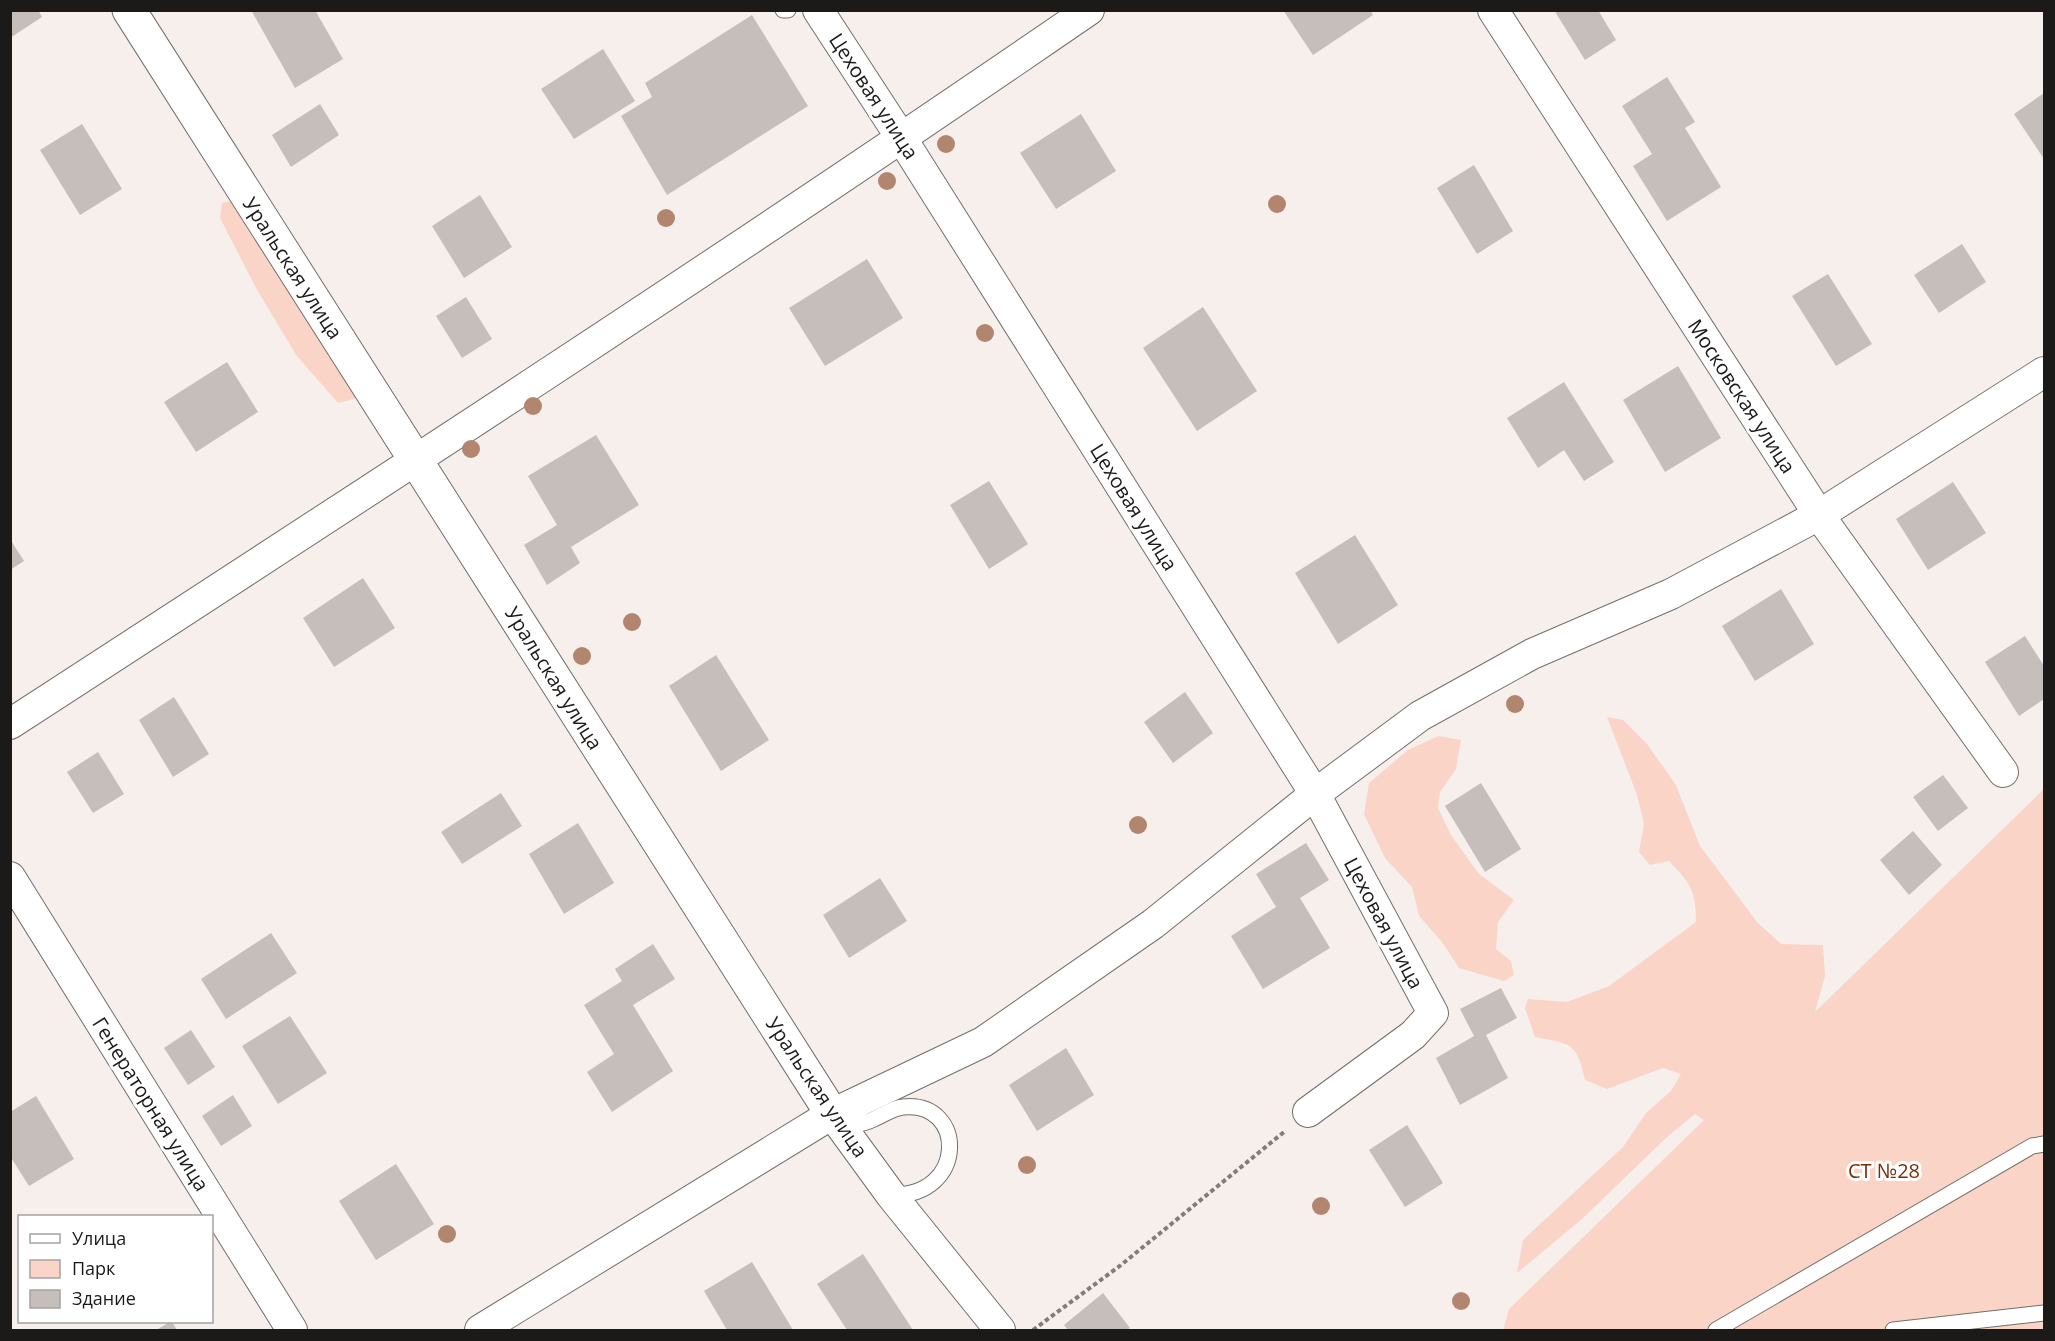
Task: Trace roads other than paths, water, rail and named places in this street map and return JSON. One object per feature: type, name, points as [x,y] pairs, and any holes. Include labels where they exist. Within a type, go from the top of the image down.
[{"type":"street","name":"Уральская улица","points":[[129,10],[832,1114],[891,1195],[1000,1330]]},
{"type":"street","name":"Цеховая улица","points":[[818,10],[902,139],[1315,794],[1433,1013],[1413,1035],[1308,1112]]},
{"type":"street","points":[[10,724],[416,461],[902,139],[1089,10]]},
{"type":"street","name":"Московская улица","points":[[1493,10],[1819,515],[2003,772]]},
{"type":"street","points":[[480,1330],[832,1114],[983,1042],[1153,924],[1315,794],[1420,716],[1512,665],[1671,594],[1819,515],[2044,372]]},
{"type":"street","name":"Генераторная улица","points":[[10,877],[292,1330]]},
{"type":"lane","points":[[783,10],[788,10]]},
{"type":"lane","points":[[832,1114],[847,1127],[904,1107],[929,1110],[941,1121],[948,1136],[951,1154],[943,1173],[918,1192],[891,1195]]},
{"type":"lane","points":[[1716,1330],[2038,1145],[2044,1131]]},
{"type":"lane","points":[[1893,1330],[2044,1313]]},
{"type":"park label","name":"СТ №28","points":[[1884,1170]]}]
